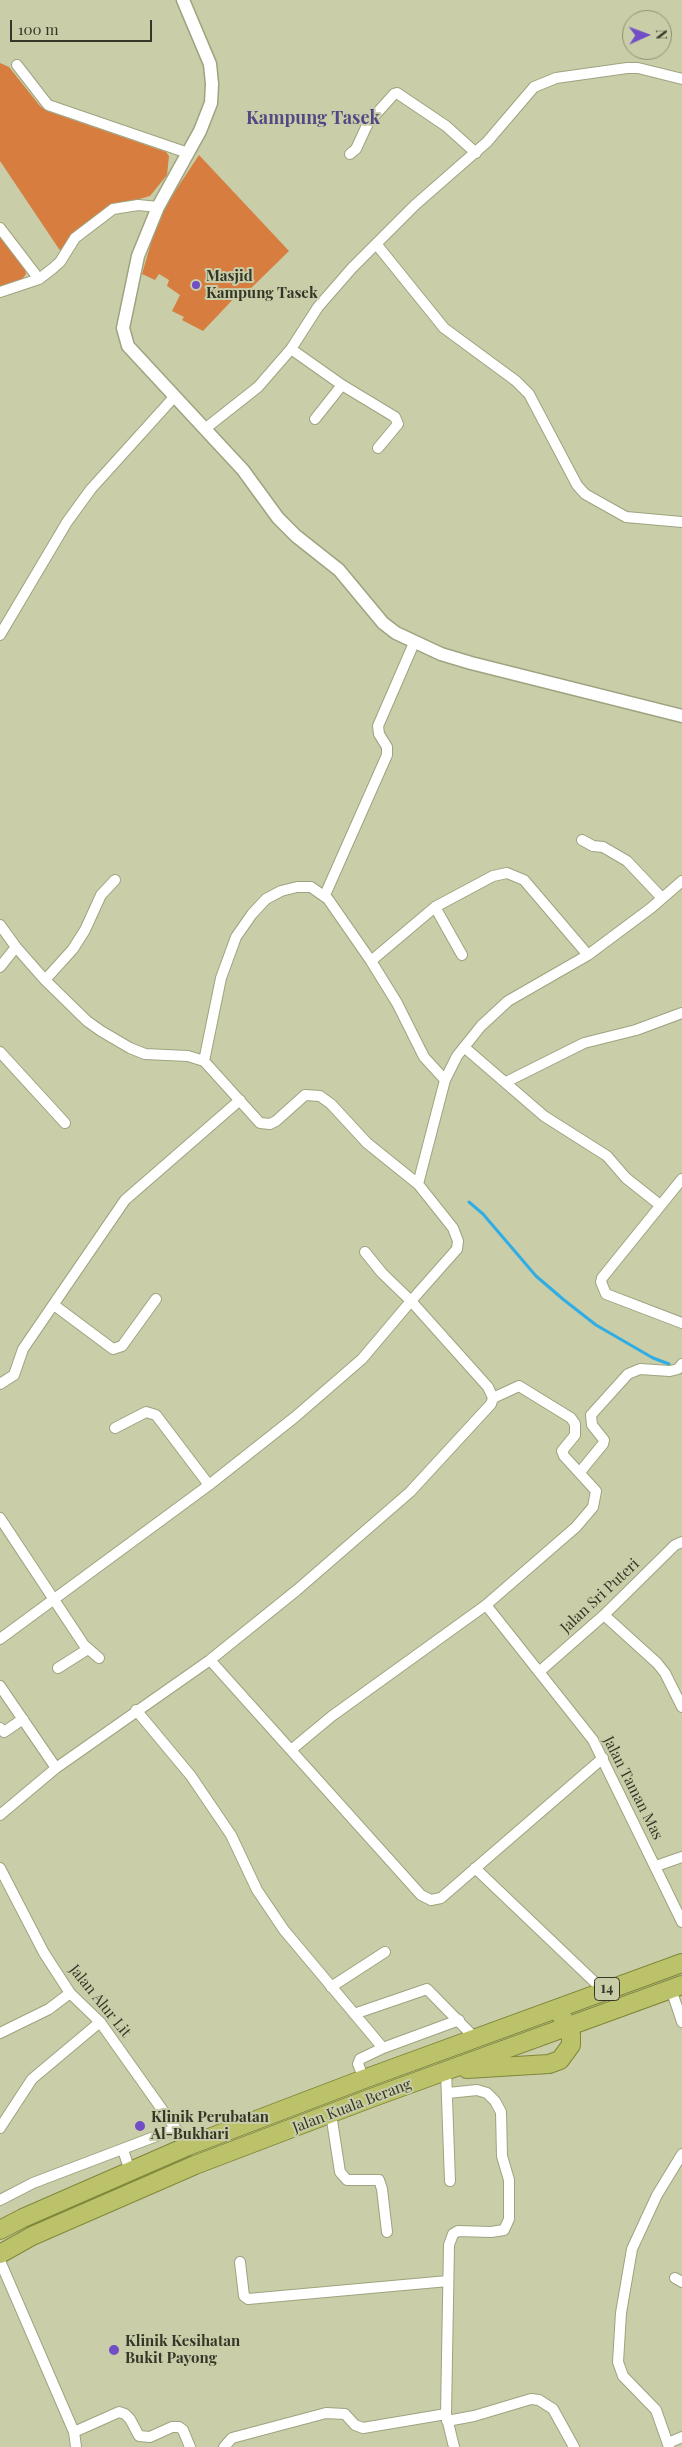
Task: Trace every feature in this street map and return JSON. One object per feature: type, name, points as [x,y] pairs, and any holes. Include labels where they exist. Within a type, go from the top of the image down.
[{"type":"highway","name":"Jalan Kuala Berang","points":[[0,2230],[23,2218],[188,2146],[364,2079],[682,1963]]},
{"type":"highway","name":"Jalan Kuala Berang","points":[[0,2254],[32,2236],[195,2166],[447,2070],[677,1987]]},
{"type":"highway","points":[[447,2070],[535,2066],[560,2060],[570,2045],[568,2026],[565,2019],[558,2014],[550,2013],[532,2017]]},
{"type":"street","points":[[183,0],[210,64],[212,84],[209,113],[158,207],[138,256],[122,328],[128,346],[206,428],[242,470],[278,518],[339,570],[383,623],[414,643],[471,663],[682,716]]},
{"type":"street","points":[[17,65],[48,105],[188,153]]},
{"type":"street","points":[[206,428],[258,387],[291,349],[318,308],[352,268],[415,205],[476,153],[534,87],[556,78],[638,68],[682,79]]},
{"type":"street","points":[[350,154],[356,149],[368,123],[397,93],[446,126],[476,153]]},
{"type":"street","points":[[0,292],[39,279],[57,266],[76,238],[113,210],[138,205],[158,207]]},
{"type":"street","points":[[0,228],[39,279]]},
{"type":"street","points":[[377,245],[444,328],[520,384],[529,394],[577,485],[585,494],[626,517],[682,522]]},
{"type":"street","points":[[291,349],[398,421],[396,428],[378,448]]},
{"type":"street","points":[[315,419],[342,385]]},
{"type":"street","points":[[0,635],[39,567],[91,489],[175,396]]},
{"type":"street","points":[[325,895],[387,755],[387,747],[379,734],[378,726],[414,643]]},
{"type":"street","points":[[582,840],[593,846],[603,847],[627,861],[662,898]]},
{"type":"street","points":[[371,961],[435,907],[493,876],[515,874],[524,880],[588,955]]},
{"type":"street","points":[[45,980],[73,949],[85,930],[101,895],[115,880]]},
{"type":"street","points":[[418,1184],[445,1080],[457,1056],[487,1020],[508,1001],[588,955],[682,881]]},
{"type":"street","points":[[204,1061],[221,978],[231,947],[252,914],[266,900],[281,890],[311,887],[325,895],[371,961],[405,1017],[424,1058],[445,1080]]},
{"type":"street","points":[[435,907],[462,955]]},
{"type":"street","points":[[0,925],[16,947],[45,980],[87,1021],[130,1048],[145,1054],[188,1056],[204,1061],[260,1123],[266,1125],[276,1121],[305,1095],[320,1096],[331,1104],[367,1143],[418,1184],[453,1228],[458,1241],[457,1249],[362,1359],[344,1376],[209,1485],[0,1639]]},
{"type":"street","points":[[0,967],[16,947]]},
{"type":"street","points":[[506,1082],[584,1043],[636,1030],[682,1013]]},
{"type":"street","points":[[464,1047],[544,1116],[608,1156],[626,1178],[660,1205]]},
{"type":"street","points":[[0,1052],[65,1123]]},
{"type":"street","points":[[0,1384],[14,1375],[22,1349],[54,1305],[124,1200],[240,1100]]},
{"type":"street","points":[[682,1179],[602,1278],[601,1287],[606,1294],[682,1323]]},
{"type":"street","points":[[0,1816],[56,1768],[136,1710],[210,1660],[297,1590],[410,1492],[491,1404],[493,1398],[488,1387],[411,1301],[382,1273],[365,1252]]},
{"type":"street","points":[[54,1305],[113,1350],[122,1346],[156,1299]]},
{"type":"street","points":[[580,1472],[603,1444],[604,1440],[592,1425],[591,1415],[628,1374],[640,1369],[670,1371],[678,1369],[682,1364]]},
{"type":"street","points":[[291,1750],[332,1716],[486,1605],[576,1527],[593,1507],[596,1491],[564,1456],[562,1451],[576,1435],[576,1424],[572,1418],[519,1386],[493,1398]]},
{"type":"street","points":[[115,1428],[146,1412],[156,1415],[209,1485]]},
{"type":"street","points":[[0,1518],[54,1601],[88,1649],[99,1658]]},
{"type":"street","name":"Jalan Sri Puteri","points":[[539,1672],[604,1615],[675,1545],[682,1542]]},
{"type":"street","name":"Jalan Taman Mas","points":[[486,1605],[593,1740],[682,1922]]},
{"type":"street","points":[[604,1615],[657,1663],[665,1673],[682,1707]]},
{"type":"street","points":[[58,1668],[88,1649]]},
{"type":"street","points":[[210,1660],[426,1899],[437,1900],[441,1898],[602,1758]]},
{"type":"street","points":[[0,1686],[56,1768]]},
{"type":"street","points":[[136,1710],[192,1776],[230,1835],[257,1890],[284,1930],[383,2048]]},
{"type":"street","points":[[0,1728],[4,1732],[23,1719]]},
{"type":"street","points":[[656,1866],[682,1857]]},
{"type":"street","name":"Jalan Alur Lit","points":[[0,1868],[44,1953],[70,1993],[100,2022],[188,2146]]},
{"type":"street","points":[[475,1868],[604,1991]]},
{"type":"street","points":[[331,1987],[385,1952]]},
{"type":"street","points":[[677,1987],[682,2022]]},
{"type":"street","points":[[354,2014],[427,1989],[475,2038]]},
{"type":"street","points":[[0,2032],[49,2009],[70,1993]]},
{"type":"street","points":[[364,2079],[358,2061],[383,2048],[459,2020]]},
{"type":"street","points":[[0,2128],[32,2079],[100,2022]]},
{"type":"street","points":[[447,2070],[450,2181]]},
{"type":"street","points":[[448,2093],[477,2090],[487,2093],[495,2101],[501,2112],[501,2148],[510,2180],[508,2226],[498,2232],[464,2230],[453,2234],[449,2245],[446,2418],[454,2447]]},
{"type":"street","points":[[331,2114],[340,2172],[347,2180],[379,2180],[382,2189],[387,2232]]},
{"type":"street","points":[[0,2200],[33,2183],[175,2129]]},
{"type":"street","points":[[123,2150],[130,2171]]},
{"type":"street","points":[[682,2154],[657,2195],[632,2249],[621,2312],[618,2362],[622,2376],[656,2410],[668,2445],[682,2437]]},
{"type":"street","points":[[0,2260],[74,2432],[76,2447]]},
{"type":"street","points":[[240,2262],[244,2296],[248,2299],[448,2281]]},
{"type":"street","points":[[224,2447],[232,2438],[326,2413],[345,2414],[355,2425],[363,2428],[446,2418],[465,2418],[531,2399],[539,2400],[552,2408],[574,2447]]},
{"type":"street","points":[[74,2432],[119,2412],[125,2414],[139,2436],[150,2437],[172,2427],[179,2427],[183,2430],[190,2447]]},
{"type":"shaded area","points":[[0,63],[9,67],[40,106],[47,111],[166,152],[169,156],[167,175],[150,196],[114,206],[61,251],[0,161]]},
{"type":"shaded area","name":"Masjid Kampung Tasek","points":[[199,155],[289,251],[242,297],[239,293],[203,331],[182,320],[184,317],[172,311],[180,295],[167,286],[169,280],[159,274],[155,280],[142,274],[156,226],[168,202]]},
{"type":"shaded area","points":[[0,236],[25,269],[26,274],[20,282],[0,289]]},
{"type":"waterway","points":[[469,1202],[483,1214],[536,1276],[564,1300],[596,1325],[653,1358],[669,1364]]},
{"type":"place","name":"Masjid Kampung Tasek","points":[[196,285]]},
{"type":"place","name":"Klinik Perubatan Al-Bukhari","points":[[140,2126]]},
{"type":"place","name":"Klinik Kesihatan Bukit Payong","points":[[114,2350]]},
{"type":"district","name":"Kampung Tasek","points":[[313,118]]}]
